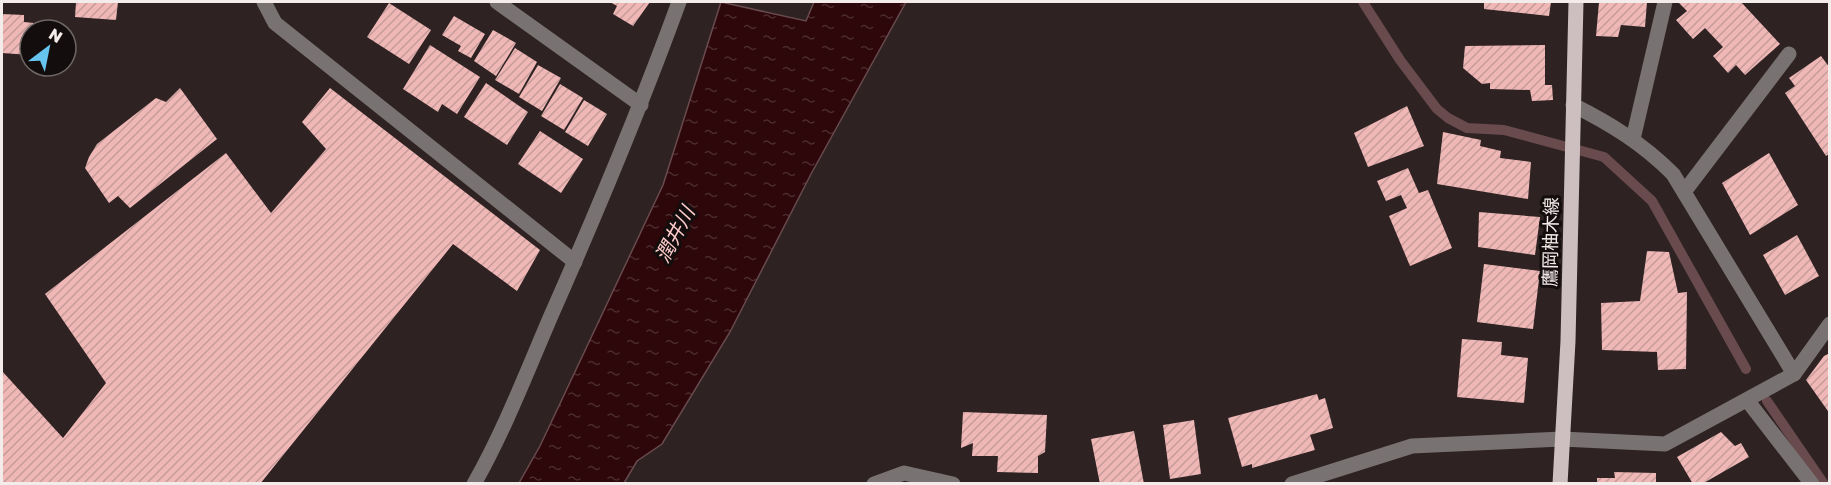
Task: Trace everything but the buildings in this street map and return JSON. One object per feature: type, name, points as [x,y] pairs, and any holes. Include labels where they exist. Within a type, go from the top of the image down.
[{"type":"main road","name":"鷹岡柚木線","points":[[1560,483],[1568,341],[1570,156],[1576,2]]},
{"type":"street","points":[[264,2],[275,23],[575,262]]},
{"type":"street","points":[[497,2],[641,105]]},
{"type":"street","points":[[474,483],[491,453],[575,262],[641,105],[679,2]]},
{"type":"street","points":[[1633,139],[1665,2]]},
{"type":"street","points":[[1684,192],[1789,54]]},
{"type":"street","points":[[1573,109],[1647,148],[1673,174],[1794,374]]},
{"type":"street","points":[[1292,483],[1412,446],[1562,439],[1665,444],[1794,374],[1830,324]]},
{"type":"street","points":[[1747,400],[1812,483]]},
{"type":"street","points":[[874,483],[904,473],[953,483]]},
{"type":"water","name":"潤井川","points":[[721,2],[806,21],[814,2],[906,2],[811,174],[730,332],[662,444],[637,461],[624,483],[519,483],[540,446],[663,185]]},
{"type":"waterway","points":[[1363,2],[1400,60],[1437,109],[1448,118],[1467,128],[1504,130],[1604,157],[1652,201],[1746,369]]},
{"type":"waterway","points":[[1767,401],[1824,484]]}]
